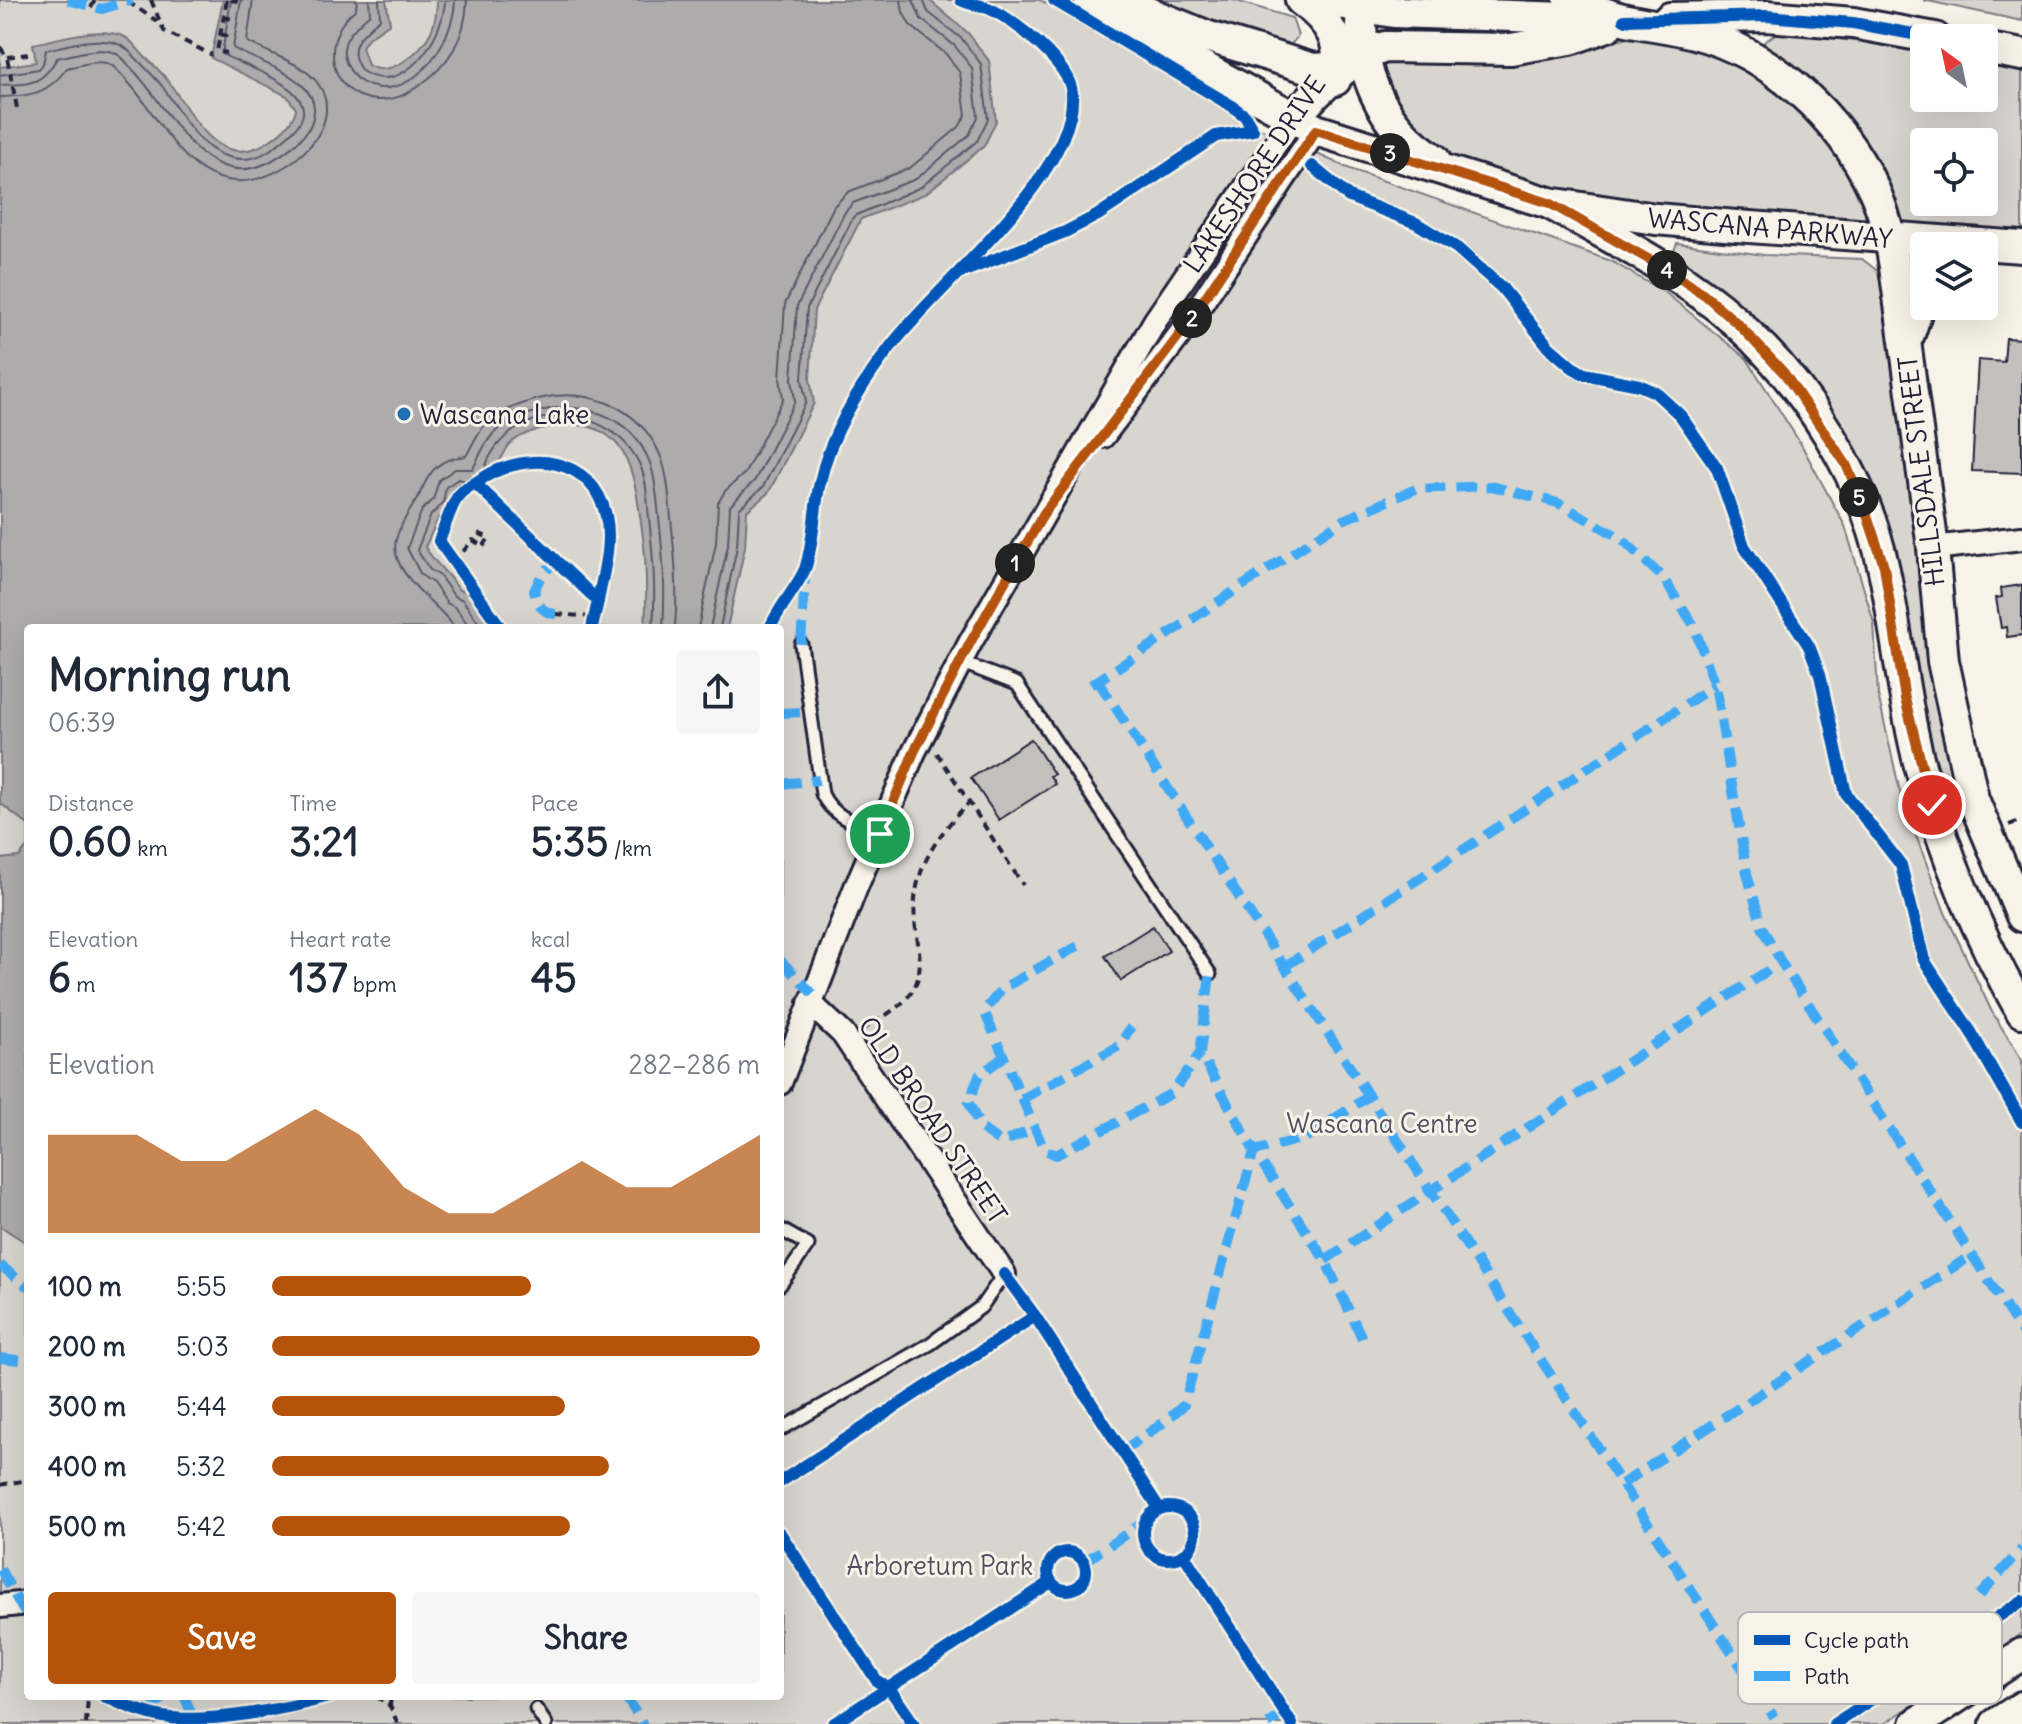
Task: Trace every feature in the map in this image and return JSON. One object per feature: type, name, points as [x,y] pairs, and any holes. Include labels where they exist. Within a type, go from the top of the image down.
[{"type":"main road","name":"WASCANA PARKWAY","points":[[1090,0],[1305,124],[1549,203],[1656,219],[1890,240],[2021,247]]},
{"type":"main road","points":[[1116,0],[1206,36],[1313,69],[1385,47],[1511,49],[1570,39],[1624,20]]},
{"type":"main road","points":[[1301,0],[1330,26],[1344,60],[1376,97],[1389,118],[1420,151],[1457,174]]},
{"type":"main road","points":[[1320,0],[1624,20],[1767,16],[1853,23],[1910,33]]},
{"type":"main road","points":[[1569,0],[1624,20]]},
{"type":"main road","name":"LAKESHORE DRIVE","points":[[1305,124],[1382,5]]},
{"type":"main road","name":"HILLSDALE STREET","points":[[1624,20],[1696,33],[1745,53],[1809,99],[1836,129],[1874,191],[1890,240],[1906,347],[1933,548],[1943,661],[1973,799],[2022,916]]},
{"type":"main road","points":[[1998,51],[2022,55]]},
{"type":"main road","name":"HILLSDALE STREET","points":[[1549,203],[1666,269],[1705,295],[1739,325],[1784,373],[1846,464],[1884,566],[1905,699],[1943,844],[1967,906],[2022,1012]]},
{"type":"main road","points":[[1998,251],[2021,247]]},
{"type":"main road","points":[[1906,347],[1914,320]]},
{"type":"main road","points":[[2002,1667],[2022,1654]]},
{"type":"main road","points":[[1916,1724],[1946,1704]]},
{"type":"main road","points":[[1996,1724],[2022,1707]]},
{"type":"street","name":"LAKESHORE DRIVE","points":[[784,1072],[880,834],[924,733],[960,662],[1044,513],[1187,325],[1305,124]]},
{"type":"street","points":[[1933,548],[2022,538]]},
{"type":"street","name":"OLD BROAD STREET","points":[[810,1003],[848,1042],[1004,1274]]},
{"type":"street","points":[[0,1606],[24,1603]]},
{"type":"lane","points":[[801,644],[822,794],[837,815],[880,834]]},
{"type":"lane","points":[[960,662],[1017,684],[1210,974]]},
{"type":"lane","points":[[784,1231],[808,1245],[784,1279]]},
{"type":"lane","points":[[784,1428],[930,1344],[981,1307],[1004,1274]]},
{"type":"lane","points":[[536,1709],[546,1724]]},
{"type":"path","points":[[91,8],[95,0]]},
{"type":"path","points":[[151,0],[164,31],[212,55]]},
{"type":"path","points":[[227,53],[217,51],[223,17],[229,0],[238,1]]},
{"type":"path","points":[[128,2],[159,22]]},
{"type":"path","points":[[223,17],[234,19]]},
{"type":"path","points":[[220,34],[231,37]]},
{"type":"path","points":[[0,47],[7,57],[17,108]]},
{"type":"path","points":[[7,57],[28,54]]},
{"type":"path","points":[[454,562],[475,536]]},
{"type":"path","points":[[556,614],[593,617]]},
{"type":"path","points":[[924,733],[1023,885]]},
{"type":"path","points":[[848,1042],[862,1029],[896,1008],[915,987],[919,974],[914,917],[917,885],[934,842],[969,803]]},
{"type":"path","points":[[0,1485],[24,1481]]},
{"type":"path","points":[[86,1724],[88,1700]]},
{"type":"path","points":[[382,1700],[390,1706]]},
{"type":"path","points":[[391,1700],[398,1724]]},
{"type":"path","points":[[229,1715],[231,1724]]},
{"type":"green space","name":"Wascana Centre","points":[[0,0],[1040,0],[1236,117],[1350,169],[1611,261],[1667,294],[1747,359],[1802,446],[1845,526],[1874,623],[1878,695],[1901,796],[1946,915],[1992,1012],[2022,1060],[2022,1633],[2002,1646],[2002,1612],[1738,1612],[1738,1704],[1914,1704],[1884,1724],[0,1724]]},
{"type":"green space","points":[[1141,0],[1233,0],[1292,18],[1298,36],[1288,48]]},
{"type":"green space","points":[[1923,0],[2022,0],[2022,21]]},
{"type":"green space","points":[[1778,32],[1910,47],[1910,112],[1998,112],[1998,65],[2022,71],[2022,235],[1920,230],[1900,220],[1758,47]]},
{"type":"green space","points":[[1625,38],[1679,43],[1727,60],[1763,83],[1807,118],[1843,162],[1865,206],[1865,224],[1598,199],[1485,170],[1438,150],[1404,129],[1375,67],[1393,56],[1547,54]]},
{"type":"green space","points":[[1677,243],[1764,255],[1862,259],[1884,276],[1938,715],[1961,802],[1951,806],[1933,750],[1914,665],[1903,584],[1875,491],[1824,400],[1671,258]]},
{"type":"water","name":"Wascana Lake","points":[[223,0],[386,0],[390,23],[368,38],[362,47],[368,65],[386,69],[404,61],[426,40],[434,24],[437,0],[929,0],[968,33],[989,61],[996,121],[984,146],[925,194],[861,219],[814,310],[810,379],[814,403],[769,492],[747,511],[745,547],[728,624],[645,624],[644,542],[636,492],[626,458],[617,444],[604,433],[587,426],[565,425],[541,429],[523,435],[509,445],[492,469],[496,476],[468,495],[463,486],[455,489],[452,509],[446,512],[444,520],[439,517],[425,547],[459,590],[467,591],[488,624],[24,624],[24,822],[0,803],[0,67],[36,62],[33,44],[91,33],[114,34],[132,42],[165,77],[197,123],[221,146],[235,151],[251,150],[282,131],[296,109],[287,96],[211,58]]},
{"type":"water","points":[[24,851],[24,1241],[0,1226],[0,859],[19,857]]},
{"type":"building","points":[[2006,338],[2022,339],[2022,473],[1972,471],[1978,360],[2004,362]]},
{"type":"building","points":[[2022,585],[2022,635],[2007,637],[2006,627],[2001,628],[1996,598],[2002,597],[2001,588]]},
{"type":"building","points":[[1031,739],[1054,774],[1050,776],[1055,784],[999,820],[971,778]]},
{"type":"building","points":[[1153,926],[1169,951],[1121,981],[1105,956]]},
{"type":"marked path","points":[[68,0],[102,9],[132,0]]},
{"type":"marked path","points":[[1091,685],[1343,520],[1416,489],[1491,486],[1558,503],[1621,538],[1663,578],[1693,624],[1715,685],[1747,873],[1762,927],[1781,962],[2022,1332]]},
{"type":"marked path","points":[[556,562],[542,574],[534,591],[541,607],[556,614]]},
{"type":"marked path","points":[[801,644],[805,580]]},
{"type":"marked path","points":[[1098,681],[1738,1662]]},
{"type":"marked path","points":[[1284,967],[1715,685]]},
{"type":"marked path","points":[[784,713],[810,712]]},
{"type":"marked path","points":[[784,784],[819,780]]},
{"type":"marked path","points":[[1078,946],[1003,988],[984,1011],[1044,1149],[1056,1155],[1172,1093],[1200,1053]]},
{"type":"marked path","points":[[1325,1260],[1781,962]]},
{"type":"marked path","points":[[784,964],[813,994]]},
{"type":"marked path","points":[[1122,1451],[1184,1405],[1254,1151],[1200,1053],[1210,974]]},
{"type":"marked path","points":[[1022,1099],[1119,1046],[1131,1027]]},
{"type":"marked path","points":[[1004,1057],[979,1075],[969,1103],[980,1127],[1001,1143],[1035,1128]]},
{"type":"marked path","points":[[1362,1338],[1325,1260],[1254,1151],[1305,1138],[1369,1096]]},
{"type":"marked path","points":[[1622,1484],[1972,1255]]},
{"type":"marked path","points":[[0,1265],[24,1284]]},
{"type":"marked path","points":[[0,1358],[24,1361]]},
{"type":"marked path","points":[[1084,1562],[1144,1522]]},
{"type":"marked path","points":[[1979,1596],[2022,1549]]},
{"type":"marked path","points":[[0,1569],[24,1612]]},
{"type":"marked path","points":[[147,1713],[161,1700]]},
{"type":"marked path","points":[[186,1700],[194,1719]]},
{"type":"marked path","points":[[628,1700],[643,1724]]},
{"type":"marked path","points":[[1766,1704],[1774,1717]]},
{"type":"marked path","points":[[1268,1724],[1285,1713]]},
{"type":"cycle path","points":[[772,624],[806,566],[825,465],[830,448],[855,399],[907,327],[1028,195],[1052,160],[1068,125],[1072,93],[1069,82],[1052,57],[1001,15],[961,0]]},
{"type":"cycle path","points":[[962,272],[1065,232],[1098,215],[1216,136],[1253,130],[1245,116],[1232,106],[1054,0]]},
{"type":"cycle path","points":[[1624,20],[1767,16],[1853,23],[1910,33]]},
{"type":"cycle path","points":[[1312,166],[1349,197],[1416,223],[1457,248],[1502,288],[1549,347],[1572,367],[1584,374],[1639,385],[1655,392],[1680,415],[1717,468],[1744,546],[1809,646],[1820,675],[1846,794],[1901,865],[1924,960],[1971,1032],[2022,1122]]},
{"type":"cycle path","points":[[498,624],[439,541],[460,493],[501,469],[519,464],[538,462],[573,470],[588,481],[599,496],[606,516],[608,537],[598,601]]},
{"type":"cycle path","points":[[480,488],[598,601],[593,624]]},
{"type":"cycle path","points":[[1004,1274],[1035,1316],[1159,1508]]},
{"type":"cycle path","points":[[784,1479],[1035,1316]]},
{"type":"cycle path","points":[[1169,1507],[1188,1514],[1195,1533],[1188,1552],[1169,1559],[1150,1552],[1143,1533],[1150,1514],[1169,1507]]},
{"type":"cycle path","points":[[784,1539],[877,1681],[889,1688],[914,1724]]},
{"type":"cycle path","points":[[1067,1552],[1081,1557],[1086,1571],[1081,1585],[1067,1590],[1053,1585],[1048,1571],[1053,1557],[1067,1552]]},
{"type":"cycle path","points":[[1184,1555],[1292,1724]]},
{"type":"cycle path","points":[[833,1724],[1051,1582]]},
{"type":"cycle path","points":[[2002,1614],[2022,1601]]},
{"type":"cycle path","points":[[112,1700],[148,1713],[181,1719],[247,1714],[316,1700]]},
{"type":"cycle path","points":[[1834,1724],[1865,1704]]},
{"type":"place","name":"Wascana Lake","points":[[404,414]]},
{"type":"route","points":[[880,834],[914,752],[970,643],[1044,513],[1187,325],[1316,130],[1549,203],[1666,269],[1705,295],[1739,325],[1784,373],[1846,464],[1867,515],[1884,566],[1905,699],[1932,805]]},
{"type":"park label","name":"Arboretum Park","points":[[940,1565]]}]
